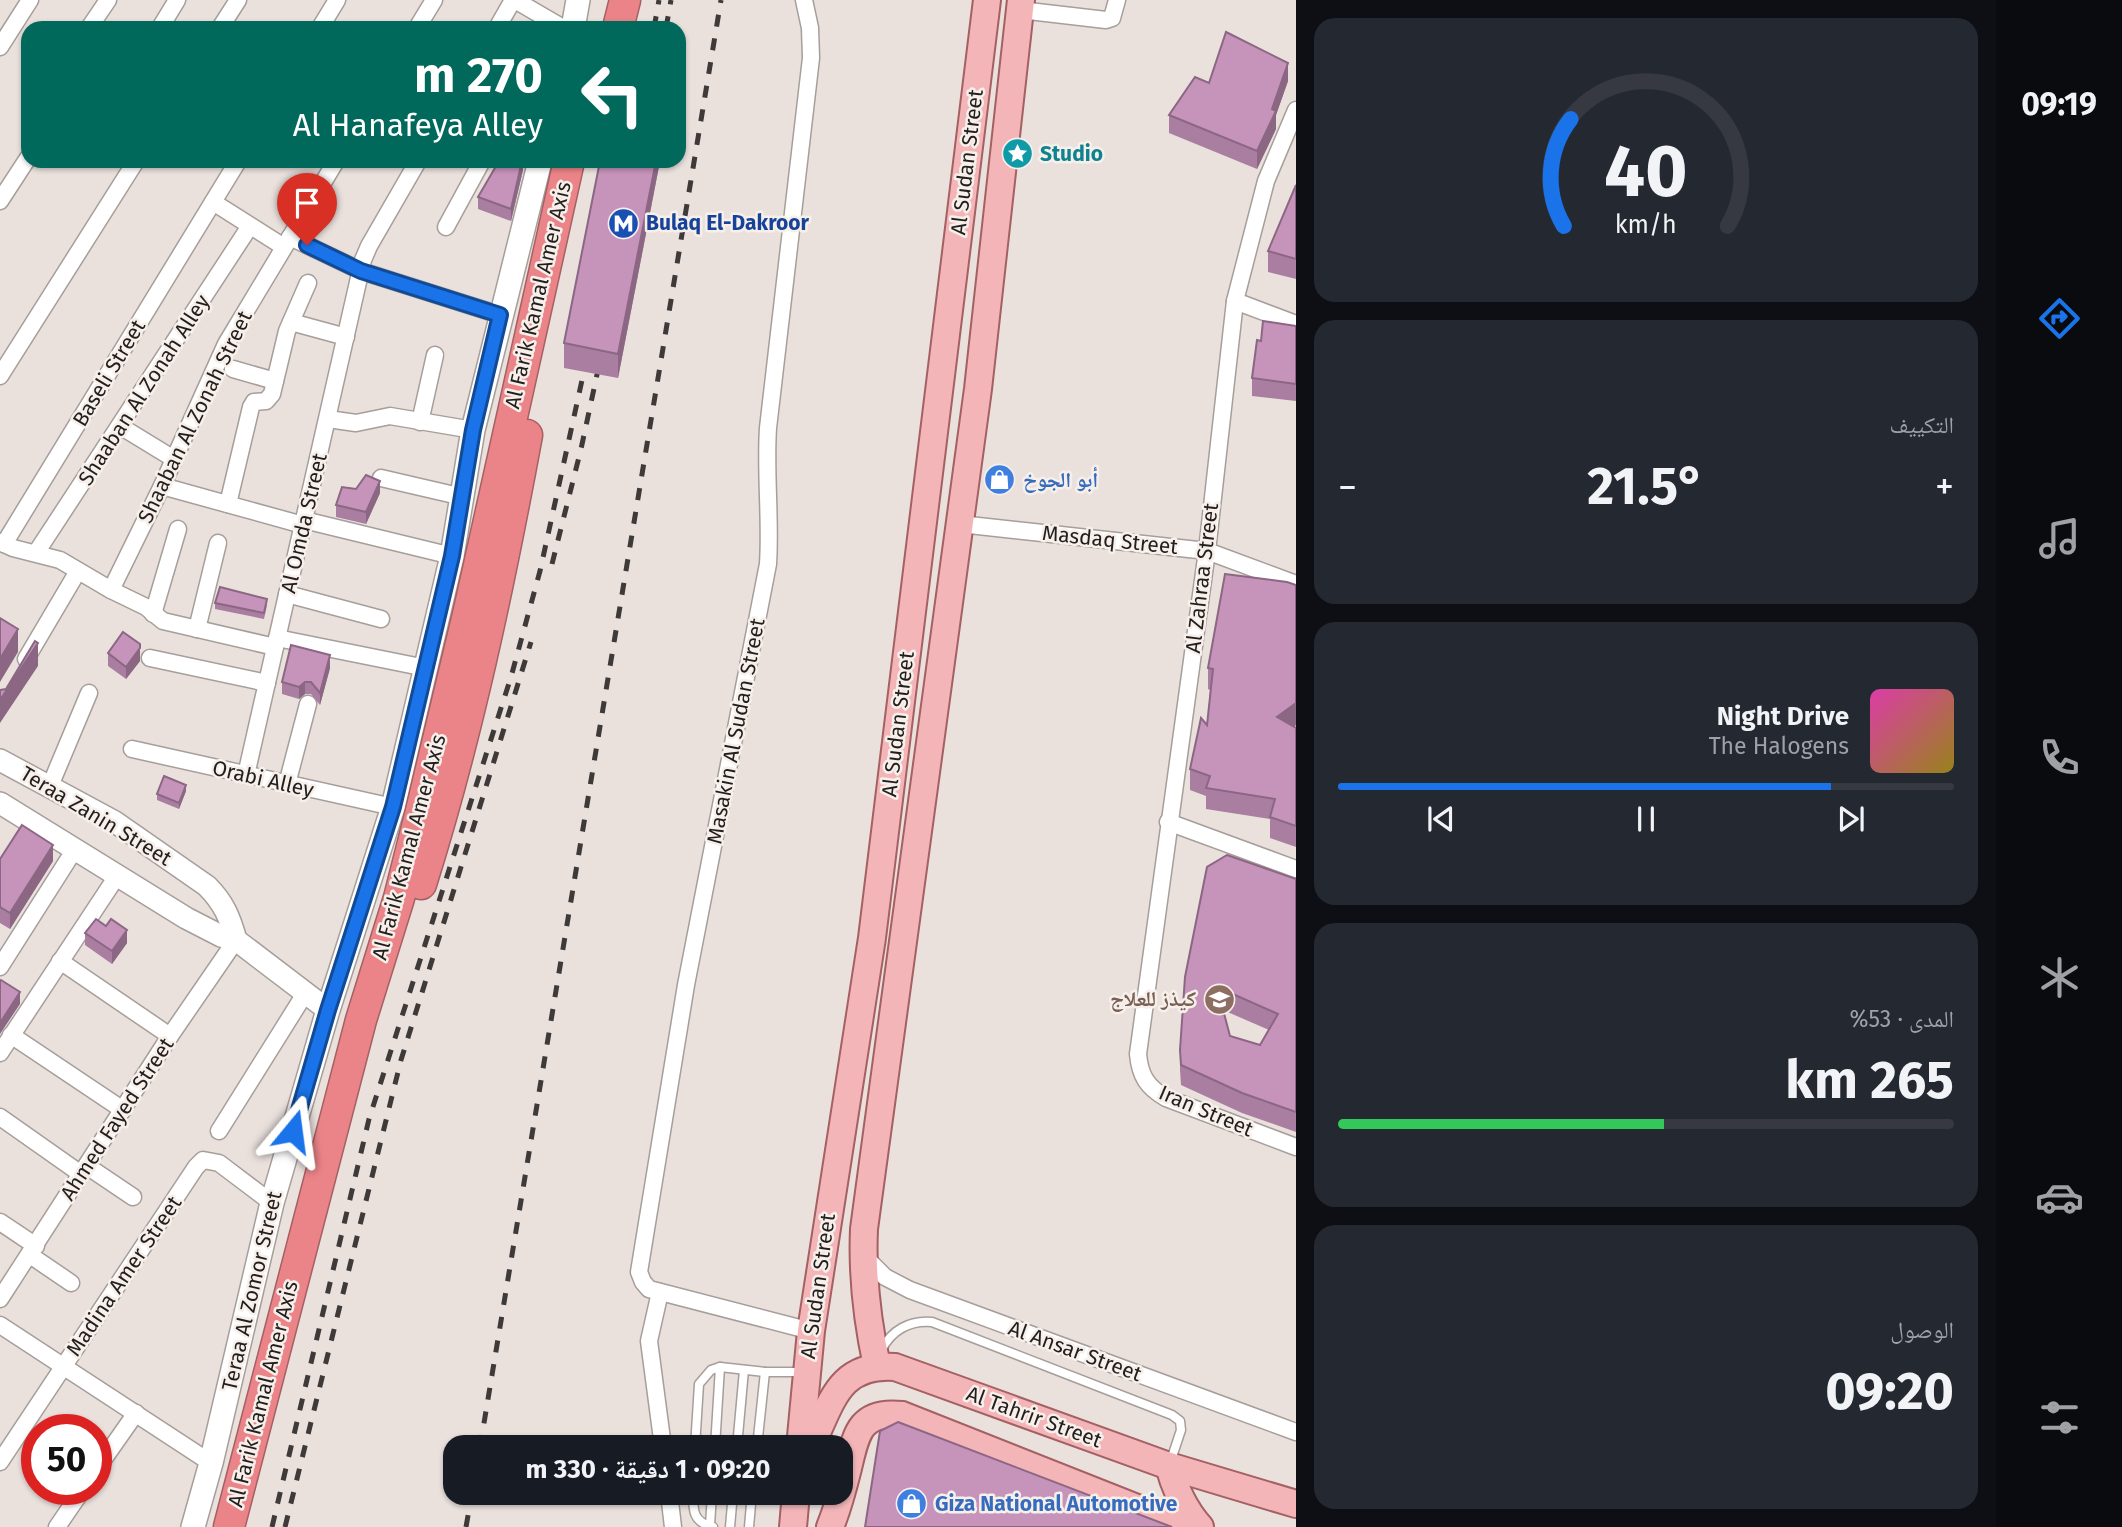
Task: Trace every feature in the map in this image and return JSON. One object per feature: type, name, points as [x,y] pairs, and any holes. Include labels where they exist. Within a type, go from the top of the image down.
[{"type":"highway","points":[[602,21],[607,0]]},
{"type":"highway","points":[[620,21],[625,0]]},
{"type":"highway","name":"Al Farik Kamal Amer Axis","points":[[229,1527],[361,1020],[399,898],[417,827],[469,610],[567,168]]},
{"type":"highway","name":"Al Farik Kamal Amer Axis","points":[[250,1527],[380,1024],[452,779],[515,501],[583,168]]},
{"type":"main road","points":[[574,21],[578,0]]},
{"type":"main road","name":"Al Sudan Street","points":[[801,1435],[811,1331],[872,938],[987,0]]},
{"type":"main road","name":"Al Sudan Street","points":[[877,1366],[866,1311],[864,1228],[978,390],[1020,5]]},
{"type":"main road","name":"Teraa Al Zomor Street","points":[[192,1527],[211,1463],[272,1203],[328,1010],[393,807],[452,556],[473,430],[538,168]]},
{"type":"main road","points":[[816,1435],[835,1394],[846,1380],[860,1370],[877,1366]]},
{"type":"main road","name":"Al Tahrir Street","points":[[877,1366],[895,1367],[911,1372],[1169,1466],[1296,1504]]},
{"type":"main road","points":[[831,1527],[859,1437],[882,1415],[902,1416],[1003,1461],[1114,1504],[1185,1527]]},
{"type":"main road","points":[[1169,1466],[1177,1493],[1200,1527]]},
{"type":"main road","points":[[793,1527],[795,1505]]},
{"type":"street","points":[[0,47],[30,0]]},
{"type":"street","points":[[94,21],[107,0]]},
{"type":"street","points":[[164,21],[177,0]]},
{"type":"street","points":[[224,21],[238,0]]},
{"type":"street","points":[[324,21],[337,0]]},
{"type":"street","points":[[421,21],[434,0]]},
{"type":"street","points":[[501,21],[514,0],[552,21]]},
{"type":"street","name":"Masakin Al Sudan Street","points":[[660,1292],[649,1289],[639,1272],[686,985],[768,564],[768,428],[811,58],[810,28],[804,0]]},
{"type":"street","points":[[1020,5],[1106,20],[1112,18],[1117,0]]},
{"type":"street","name":"Al Zahraa Street","points":[[1138,1054],[1207,551],[1235,301],[1266,181],[1296,110]]},
{"type":"street","points":[[0,201],[21,168]]},
{"type":"street","points":[[0,376],[132,168]]},
{"type":"street","name":"Baseli Street","points":[[2,543],[234,168]]},
{"type":"street","name":"Shaaban Al Zonah Street","points":[[111,590],[162,486],[226,344],[332,168]]},
{"type":"street","name":"Al Omda Street","points":[[246,775],[361,271],[369,246],[414,168]]},
{"type":"street","points":[[446,227],[478,168]]},
{"type":"street","points":[[213,202],[250,226],[287,242],[361,271],[500,315]]},
{"type":"street","name":"Shaaban Al Zonah Alley","points":[[36,553],[250,226]]},
{"type":"street","points":[[228,504],[251,407],[256,401],[266,401],[271,397],[291,322],[309,283]]},
{"type":"street","points":[[1235,301],[1296,324]]},
{"type":"street","points":[[291,322],[346,337]]},
{"type":"street","points":[[420,422],[435,355]]},
{"type":"street","points":[[233,369],[275,380]]},
{"type":"street","points":[[328,419],[356,423],[390,416],[473,430]]},
{"type":"street","points":[[120,426],[174,459]]},
{"type":"street","points":[[381,478],[463,497]]},
{"type":"street","points":[[162,486],[452,556]]},
{"type":"street","name":"Masdaq Street","points":[[960,524],[1207,551],[1296,584]]},
{"type":"street","points":[[153,614],[178,529]]},
{"type":"street","points":[[2,543],[60,560],[146,607],[163,621],[426,668]]},
{"type":"street","points":[[197,629],[218,543]]},
{"type":"street","points":[[14,679],[78,571]]},
{"type":"street","points":[[287,594],[381,619]]},
{"type":"street","points":[[150,658],[267,683]]},
{"type":"street","points":[[50,786],[89,693]]},
{"type":"street","points":[[288,784],[308,704]]},
{"type":"street","name":"Orabi Alley","points":[[132,749],[393,807]]},
{"type":"street","name":"Teraa Zanin Street","points":[[0,760],[115,822],[207,886],[220,899],[229,914],[236,940]]},
{"type":"street","name":"Teraa Zanin Street","points":[[1,805],[186,918],[221,936],[236,940],[328,1010]]},
{"type":"street","points":[[1168,822],[1296,869]]},
{"type":"street","points":[[0,967],[75,849]]},
{"type":"street","points":[[0,1053],[117,876]]},
{"type":"street","name":"Ahmed Fayed Street","points":[[0,1299],[170,1036],[236,940]]},
{"type":"street","points":[[60,961],[170,1036]]},
{"type":"street","points":[[219,1131],[306,992]]},
{"type":"street","points":[[11,1035],[122,1110]]},
{"type":"street","name":"Iran Street","points":[[1138,1054],[1144,1081],[1154,1091],[1166,1098],[1296,1147]]},
{"type":"street","points":[[0,1117],[84,1170],[133,1197]]},
{"type":"street","name":"Madina Amer Street","points":[[0,1462],[203,1160],[219,1163],[272,1203]]},
{"type":"street","points":[[0,1222],[71,1283]]},
{"type":"street","name":"Al Ansar Street","points":[[863,1254],[885,1277],[909,1290],[1296,1432]]},
{"type":"street","points":[[661,1435],[649,1341],[660,1292],[811,1331]]},
{"type":"street","points":[[0,1325],[211,1463]]},
{"type":"street","points":[[112,1447],[136,1413]]},
{"type":"street","points":[[57,1527],[72,1505]]},
{"type":"street","points":[[671,1505],[673,1527]]},
{"type":"lane","points":[[877,1366],[884,1345],[897,1330],[919,1321],[932,1322],[1176,1417],[1181,1430],[1169,1466]]},
{"type":"lane","points":[[696,1435],[699,1384],[711,1370],[720,1367],[765,1372],[806,1372]]},
{"type":"lane","points":[[716,1435],[720,1367]]},
{"type":"lane","points":[[738,1435],[744,1370]]},
{"type":"lane","points":[[758,1435],[765,1372]]},
{"type":"lane","points":[[694,1505],[695,1517],[712,1527],[712,1505]]},
{"type":"lane","points":[[730,1527],[732,1505]]},
{"type":"lane","points":[[749,1527],[751,1505]]},
{"type":"building","points":[[1226,32],[1288,63],[1272,109],[1276,111],[1257,151],[1169,115],[1195,77],[1209,83]]},
{"type":"building","points":[[495,168],[520,168],[511,209],[478,197]]},
{"type":"building","points":[[599,168],[655,168],[618,354],[564,343]]},
{"type":"building","points":[[1296,185],[1296,259],[1268,251]]},
{"type":"building","points":[[1263,321],[1296,326],[1296,384],[1252,378],[1257,340],[1261,341]]},
{"type":"building","points":[[366,475],[380,481],[366,512],[336,505],[342,487],[356,489]]},
{"type":"building","points":[[1225,574],[1296,585],[1296,703],[1277,717],[1296,728],[1296,826],[1270,817],[1275,799],[1206,788],[1210,776],[1190,769],[1201,718],[1207,725],[1213,669],[1208,668]]},
{"type":"building","points":[[220,587],[267,599],[264,613],[215,603]]},
{"type":"building","points":[[0,618],[18,629],[0,659]]},
{"type":"building","points":[[123,632],[140,644],[126,667],[108,653]]},
{"type":"building","points":[[35,641],[38,643],[0,700],[0,690],[6,689]]},
{"type":"building","points":[[291,645],[330,655],[320,693],[311,682],[305,682],[299,687],[282,682]]},
{"type":"building","points":[[164,776],[186,785],[179,803],[157,794]]},
{"type":"building","points":[[22,825],[53,845],[10,913],[0,907],[0,859]]},
{"type":"building","points":[[1227,855],[1296,879],[1296,1112],[1242,1093],[1181,1065],[1185,977],[1207,867]],"holes":[[[1217,987],[1278,1014],[1260,1045],[1230,1036]]]},
{"type":"building","points":[[96,919],[106,926],[111,919],[127,930],[112,951],[85,933]]},
{"type":"building","points":[[0,981],[20,992],[0,1023]]},
{"type":"building","points":[[898,1422],[1172,1527],[865,1527],[880,1431]]},
{"type":"railway","points":[[655,21],[659,0]]},
{"type":"railway","points":[[667,21],[671,0]]},
{"type":"railway","points":[[482,1435],[721,0]]},
{"type":"railway","points":[[272,1527],[369,1119],[511,677],[540,571],[588,353]]},
{"type":"railway","points":[[552,564],[601,356]]},
{"type":"railway","points":[[285,1527],[401,1060],[531,642]]},
{"type":"railway","points":[[466,1527],[470,1505]]},
{"type":"place","name":"Studio","points":[[1017,154]]},
{"type":"place","name":"Bulaq El-Dakroor","points":[[623,223]]},
{"type":"place","name":"أبو الجوخ","points":[[1000,480]]},
{"type":"place","name":"كيذز للعلاج","points":[[1219,999]]},
{"type":"place","name":"Giza National Automotive","points":[[912,1504]]},
{"type":"route","points":[[293,1131],[328,1010],[393,807],[452,556],[473,430],[500,315],[361,271],[307,245]]}]
